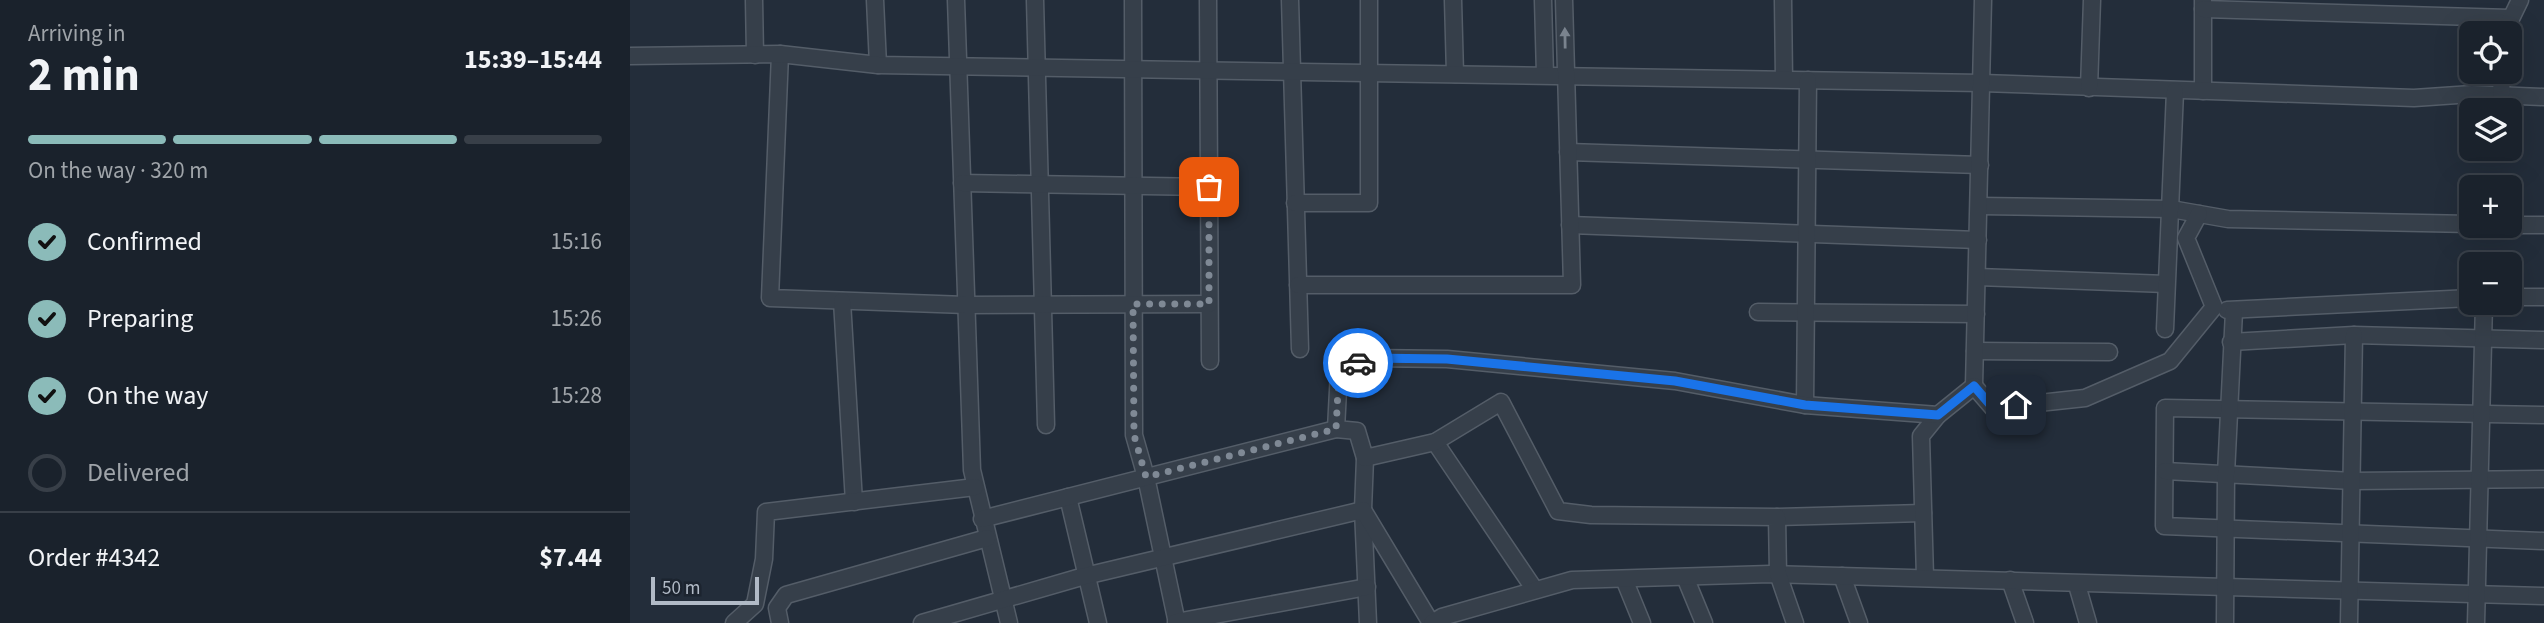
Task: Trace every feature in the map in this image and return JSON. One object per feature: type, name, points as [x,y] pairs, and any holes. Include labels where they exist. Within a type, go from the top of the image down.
[{"type":"street","points":[[754,0],[754,55]]},
{"type":"street","points":[[876,0],[878,65]]},
{"type":"street","points":[[956,0],[972,470],[1009,623]]},
{"type":"street","points":[[1035,0],[1046,425]]},
{"type":"street","points":[[1133,0],[1134,435],[1146,477],[1177,622],[1367,587]]},
{"type":"street","points":[[1208,0],[1210,361]]},
{"type":"street","points":[[1290,0],[1300,349]]},
{"type":"street","points":[[1295,203],[1369,203],[1369,0]]},
{"type":"street","points":[[1453,0],[1455,74]]},
{"type":"street","points":[[1543,0],[1545,75]]},
{"type":"street","points":[[1298,285],[1572,285],[1564,0]]},
{"type":"street","points":[[1783,0],[1784,79]]},
{"type":"street","points":[[1983,0],[1974,386],[1993,408],[2085,398],[2170,361],[2214,307]]},
{"type":"street","points":[[2089,88],[2092,0]]},
{"type":"street","points":[[2509,21],[2520,0]]},
{"type":"street","points":[[2203,91],[2203,5],[2510,18]]},
{"type":"street","points":[[780,54],[770,298],[966,305],[1209,304]]},
{"type":"street","points":[[630,56],[780,54],[878,65],[1982,83],[2414,98],[2501,95],[2544,97]]},
{"type":"street","points":[[1805,405],[1808,80]]},
{"type":"street","points":[[2501,84],[2501,95]]},
{"type":"street","points":[[2165,329],[2175,91]]},
{"type":"street","points":[[1568,152],[1980,165]]},
{"type":"street","points":[[962,183],[1209,187]]},
{"type":"street","points":[[1979,206],[2171,209],[2228,219],[2459,224]]},
{"type":"street","points":[[2199,214],[2186,238],[2214,307]]},
{"type":"street","points":[[1570,225],[1978,240]]},
{"type":"street","points":[[2522,225],[2544,225]]},
{"type":"street","points":[[1977,278],[2166,284]]},
{"type":"street","points":[[2522,297],[2544,297]]},
{"type":"street","points":[[2214,307],[2234,312],[2459,299]]},
{"type":"street","points":[[842,301],[854,502]]},
{"type":"street","points":[[1758,312],[1976,314]]},
{"type":"street","points":[[2225,623],[2226,474],[2234,312]]},
{"type":"street","points":[[2476,623],[2484,315]]},
{"type":"street","points":[[2231,342],[2354,335],[2544,340]]},
{"type":"street","points":[[2349,623],[2354,335]]},
{"type":"street","points":[[1975,351],[2109,352]]},
{"type":"street","points":[[1336,429],[1339,371],[1368,358],[1447,359],[1675,381],[1805,405],[1938,415]]},
{"type":"street","points":[[1925,577],[1922,436],[1938,415],[1974,386]]},
{"type":"street","points":[[1365,458],[1435,442],[1501,402],[1558,511],[1591,515],[1777,517],[1923,513]]},
{"type":"street","points":[[2544,415],[2165,408],[2164,526],[2544,541]]},
{"type":"street","points":[[982,519],[1336,429],[1357,431],[1365,458],[1363,510],[1368,623]]},
{"type":"street","points":[[1435,442],[1535,590]]},
{"type":"street","points":[[2165,471],[2353,481],[2544,479]]},
{"type":"street","points":[[734,623],[755,604],[764,559],[766,512],[975,487]]},
{"type":"street","points":[[1068,497],[1098,623]]},
{"type":"street","points":[[922,623],[1002,597],[1363,510]]},
{"type":"street","points":[[1363,510],[1432,623],[1442,617],[1572,580],[1778,574],[2010,580],[2077,585],[2112,582],[2544,596]]},
{"type":"street","points":[[1777,517],[1778,574],[1795,623]]},
{"type":"street","points":[[780,623],[777,608],[786,595],[987,538]]},
{"type":"street","points":[[1842,576],[1859,623]]},
{"type":"street","points":[[1685,577],[1704,623]]},
{"type":"street","points":[[1624,579],[1642,623]]},
{"type":"street","points":[[2010,580],[2025,623]]},
{"type":"street","points":[[2077,585],[2088,623]]},
{"type":"way so far","points":[[1209,187],[1209,304],[1133,304],[1134,435],[1146,477],[1336,429],[1339,371],[1358,363]]},
{"type":"route","points":[[1358,363],[1368,358],[1447,359],[1675,381],[1805,405],[1938,415],[1974,386],[1993,408],[2016,405]]}]
